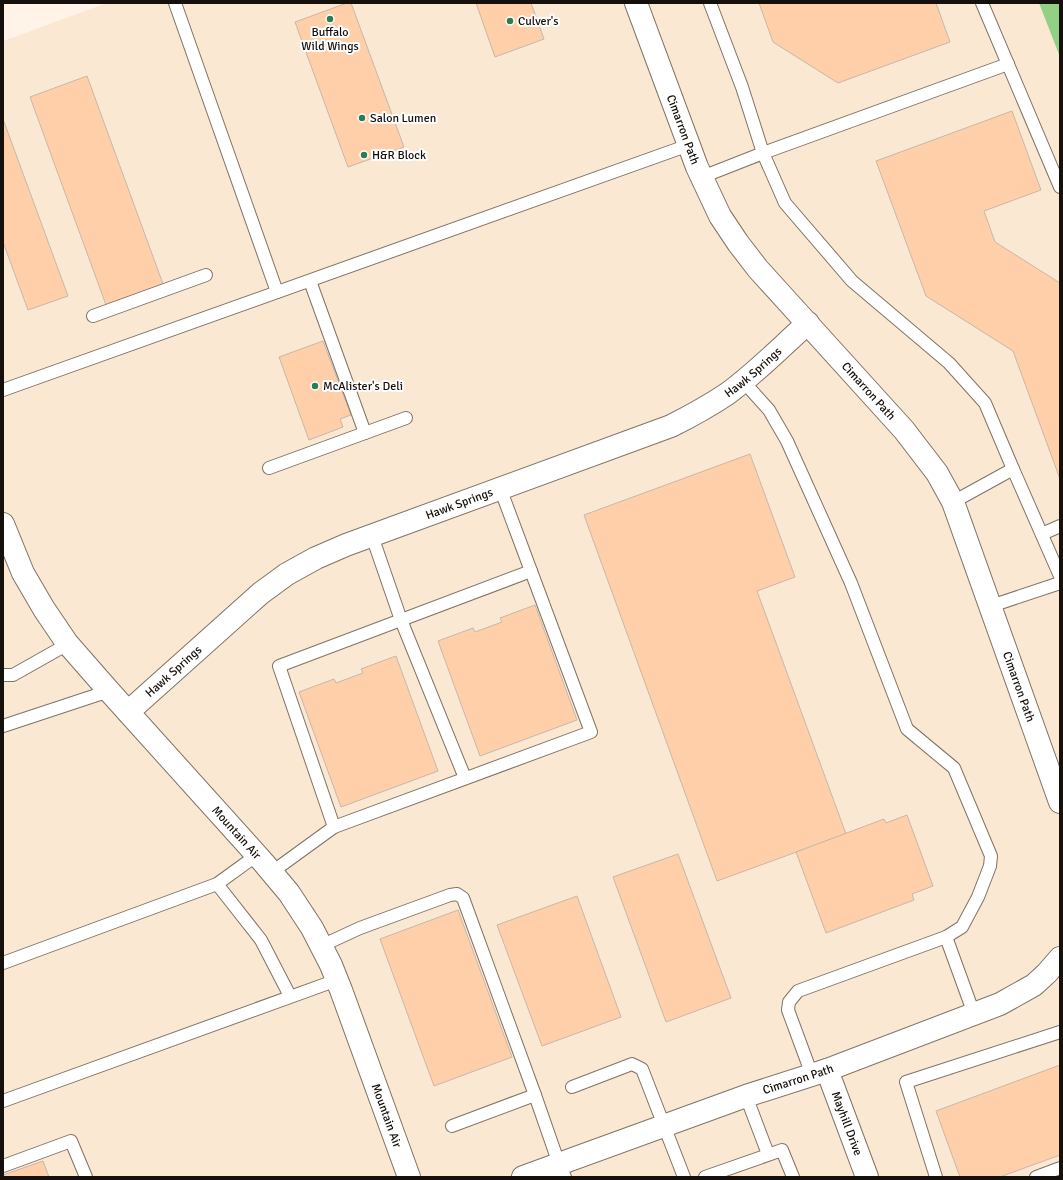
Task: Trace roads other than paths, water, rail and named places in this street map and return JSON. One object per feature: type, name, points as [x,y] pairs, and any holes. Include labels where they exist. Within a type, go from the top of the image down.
[{"type":"street","name":"Cimarron Path","points":[[636,3],[689,145],[720,216],[738,243],[904,430],[937,473],[953,502],[1060,802]]},
{"type":"street","name":"Hawk Springs","points":[[128,712],[261,593],[287,574],[316,558],[372,536],[671,426],[700,411],[728,393],[808,323]]},
{"type":"street","name":"Mountain Air","points":[[3,524],[23,573],[44,609],[68,644],[257,854],[289,894],[312,928],[337,980],[409,1177]]},
{"type":"street","name":"Cimarron Path","points":[[523,1177],[562,1170],[665,1125],[746,1096],[820,1073],[1000,1004],[1034,985],[1060,958]]},
{"type":"street","name":"Mayhill Drive","points":[[820,1073],[867,1177]]},
{"type":"lane","points":[[175,3],[277,292]]},
{"type":"lane","points":[[710,3],[742,87],[763,153],[785,203],[852,281],[949,362],[985,403],[1060,576]]},
{"type":"lane","points":[[982,3],[1060,187]]},
{"type":"lane","points":[[702,177],[763,153],[1008,64]]},
{"type":"lane","points":[[3,390],[689,145]]},
{"type":"lane","points":[[93,316],[206,276]]},
{"type":"lane","points":[[310,281],[365,433]]},
{"type":"lane","points":[[743,381],[769,410],[787,441],[851,583],[907,729],[954,768],[991,856],[990,866],[978,897],[962,927],[946,937],[798,991],[789,1002],[788,1010],[820,1073]]},
{"type":"lane","points":[[269,468],[406,418]]},
{"type":"lane","points":[[953,502],[1013,469]]},
{"type":"lane","points":[[272,872],[334,827],[591,732],[500,488]]},
{"type":"lane","points":[[1042,534],[1060,526]]},
{"type":"lane","points":[[372,536],[402,620],[465,778]]},
{"type":"lane","points":[[334,827],[279,666],[531,571]]},
{"type":"lane","points":[[991,606],[1060,583]]},
{"type":"lane","points":[[3,675],[13,675],[68,644]]},
{"type":"lane","points":[[3,726],[109,691]]},
{"type":"lane","points":[[3,963],[217,884],[257,854]]},
{"type":"lane","points":[[217,884],[261,940],[290,996]]},
{"type":"lane","points":[[321,946],[360,928],[450,894],[457,894],[463,898],[562,1170]]},
{"type":"lane","points":[[946,937],[974,1014]]},
{"type":"lane","points":[[3,1101],[337,980]]},
{"type":"lane","points":[[936,1177],[906,1082],[1060,1032]]},
{"type":"lane","points":[[572,1087],[632,1064],[642,1069],[684,1177]]},
{"type":"lane","points":[[452,1126],[535,1095]]},
{"type":"lane","points":[[746,1096],[768,1154]]},
{"type":"lane","points":[[3,1166],[71,1141],[86,1177]]},
{"type":"lane","points":[[706,1177],[782,1150],[793,1177]]},
{"type":"lane","points":[[1036,1177],[1060,1168]]},
{"type":"place","name":"Buffalo Wild Wings","points":[[330,19]]},
{"type":"place","name":"Culver's","points":[[510,21]]},
{"type":"place","name":"Salon Lumen","points":[[362,118]]},
{"type":"place","name":"H&R Block","points":[[364,155]]},
{"type":"place","name":"McAlister's Deli","points":[[315,386]]}]
